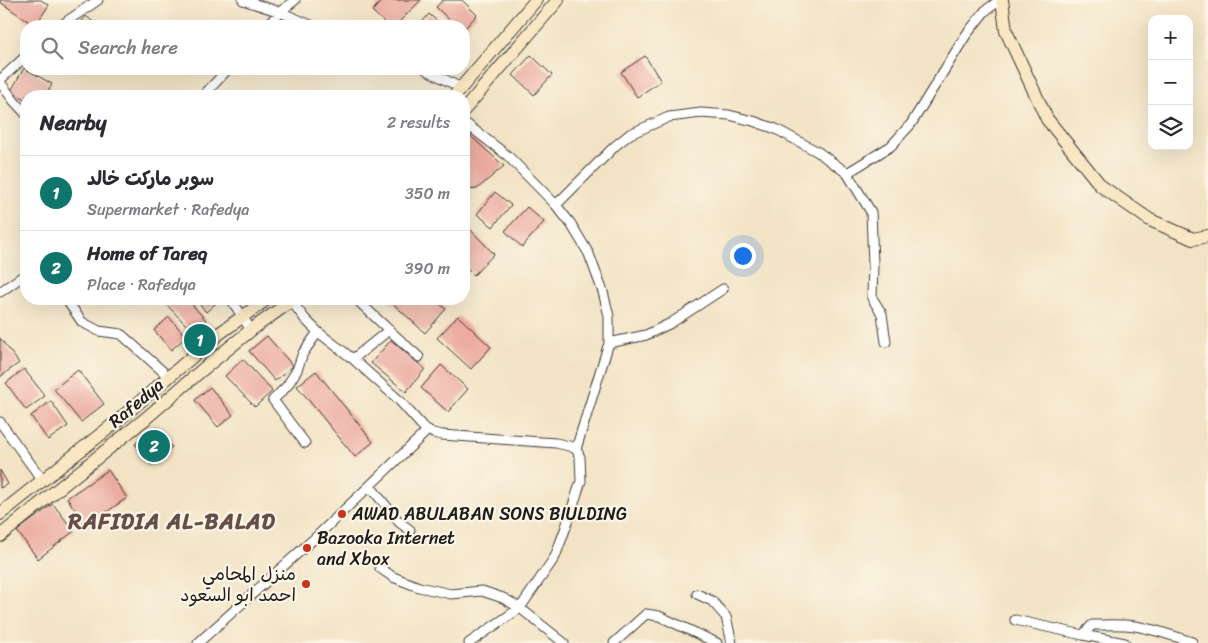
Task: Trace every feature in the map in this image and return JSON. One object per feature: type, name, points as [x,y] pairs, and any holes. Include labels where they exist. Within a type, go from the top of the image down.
[{"type":"main road","points":[[459,90],[536,0]]},
{"type":"main road","points":[[470,103],[558,0]]},
{"type":"main road","points":[[1001,0],[1006,31],[1047,119],[1101,186],[1150,220],[1193,239],[1208,236]]},
{"type":"main road","name":"Rafedya","points":[[0,514],[43,481],[220,333],[258,305]]},
{"type":"main road","name":"Rafedya","points":[[0,536],[145,419],[251,330],[285,305]]},
{"type":"street","points":[[69,20],[98,0]]},
{"type":"street","points":[[243,0],[299,20]]},
{"type":"street","points":[[273,20],[295,0]]},
{"type":"street","points":[[847,173],[891,146],[911,124],[966,35],[985,11],[1001,0]]},
{"type":"street","points":[[20,62],[0,81],[20,108]]},
{"type":"street","points":[[209,90],[222,75]]},
{"type":"street","points":[[433,75],[454,90]]},
{"type":"street","points":[[556,205],[615,146],[630,134],[669,118],[701,113],[729,115],[776,129],[818,152],[847,173],[871,212],[872,298],[882,314],[886,342]]},
{"type":"street","points":[[470,127],[508,156],[556,205],[571,224],[589,254],[603,292],[610,316],[609,343],[576,449]]},
{"type":"street","points":[[0,292],[20,278]]},
{"type":"street","points":[[609,343],[646,335],[671,323],[723,289]]},
{"type":"street","points":[[70,305],[82,322],[99,331],[121,334],[169,377]]},
{"type":"street","points":[[235,305],[251,330]]},
{"type":"street","points":[[295,305],[305,319],[318,332],[353,359],[433,433],[556,443],[576,449],[580,457],[581,481],[555,557],[520,608],[469,643]]},
{"type":"street","points":[[362,305],[419,357]]},
{"type":"street","points":[[353,359],[389,330]]},
{"type":"street","points":[[306,444],[273,400],[287,386],[297,370],[302,353],[318,332]]},
{"type":"street","points":[[0,422],[43,481]]},
{"type":"street","points":[[198,643],[317,536],[428,430]]},
{"type":"street","points":[[370,486],[399,522],[410,530]]},
{"type":"street","points":[[380,568],[393,577],[419,587],[451,594],[482,591],[503,598],[520,608],[564,643]]},
{"type":"street","points":[[697,594],[712,601],[726,617],[732,643]]},
{"type":"street","points":[[614,643],[646,614],[659,616],[717,643]]},
{"type":"street","points":[[1015,620],[1125,643]]},
{"type":"street","points":[[1083,635],[1092,625],[1118,624],[1136,626],[1192,642]]},
{"type":"building","points":[[0,0],[41,0],[49,5],[39,20],[26,20],[0,2]]},
{"type":"building","points":[[383,0],[421,0],[401,20],[382,20],[372,11]]},
{"type":"building","points":[[443,0],[462,0],[477,15],[470,23],[470,20],[450,20],[436,7]]},
{"type":"building","points":[[429,14],[436,20],[424,20]]},
{"type":"building","points":[[86,16],[91,20],[83,20]]},
{"type":"building","points":[[531,55],[552,75],[534,95],[513,75]]},
{"type":"building","points":[[645,56],[661,81],[637,97],[621,72]]},
{"type":"building","points":[[20,75],[36,75],[52,84],[48,90],[20,90],[20,96],[11,91]]},
{"type":"building","points":[[470,135],[504,166],[477,189],[470,190]]},
{"type":"building","points":[[495,192],[511,205],[493,227],[477,214]]},
{"type":"building","points":[[527,207],[544,222],[522,247],[505,231]]},
{"type":"building","points":[[470,229],[494,254],[474,275],[470,271]]},
{"type":"building","points":[[167,305],[192,305],[206,320],[193,332]]},
{"type":"building","points":[[200,305],[214,305],[206,312]]},
{"type":"building","points":[[395,305],[441,305],[446,309],[425,333]]},
{"type":"building","points":[[458,316],[491,347],[471,369],[437,338]]},
{"type":"building","points":[[169,317],[186,337],[171,350],[154,330]]},
{"type":"building","points":[[267,336],[293,366],[275,381],[249,351]]},
{"type":"building","points":[[0,338],[19,363],[0,377]]},
{"type":"building","points":[[391,340],[425,369],[406,392],[371,363]]},
{"type":"building","points":[[243,359],[272,391],[255,407],[225,376]]},
{"type":"building","points":[[441,365],[468,389],[448,412],[421,388]]},
{"type":"building","points":[[24,369],[45,396],[26,410],[6,383]]},
{"type":"building","points":[[78,370],[104,404],[81,422],[54,389]]},
{"type":"building","points":[[316,371],[373,442],[355,457],[297,386]]},
{"type":"building","points":[[210,387],[233,415],[218,427],[195,400]]},
{"type":"building","points":[[51,401],[68,426],[48,440],[31,416]]},
{"type":"building","points":[[157,427],[164,439],[172,447],[151,465],[135,444]]},
{"type":"building","points":[[0,470],[8,484],[0,488]]},
{"type":"building","points":[[108,470],[127,498],[86,526],[67,498]]},
{"type":"building","points":[[53,504],[74,531],[38,559],[17,531]]},
{"type":"place","name":"سوبر مارکت خالد","points":[[200,340]]},
{"type":"place","name":"Home of Tareq","points":[[154,446]]},
{"type":"place","name":"AWAD ABULABAN SONS BIULDING","points":[[342,514]]},
{"type":"place","name":"Bazooka Internet and Xbox","points":[[307,548]]},
{"type":"place","name":"منزل المحامي احمد ابو السعود","points":[[306,584]]},
{"type":"district","name":"RAFIDIA AL-BALAD","points":[[172,521]]}]
